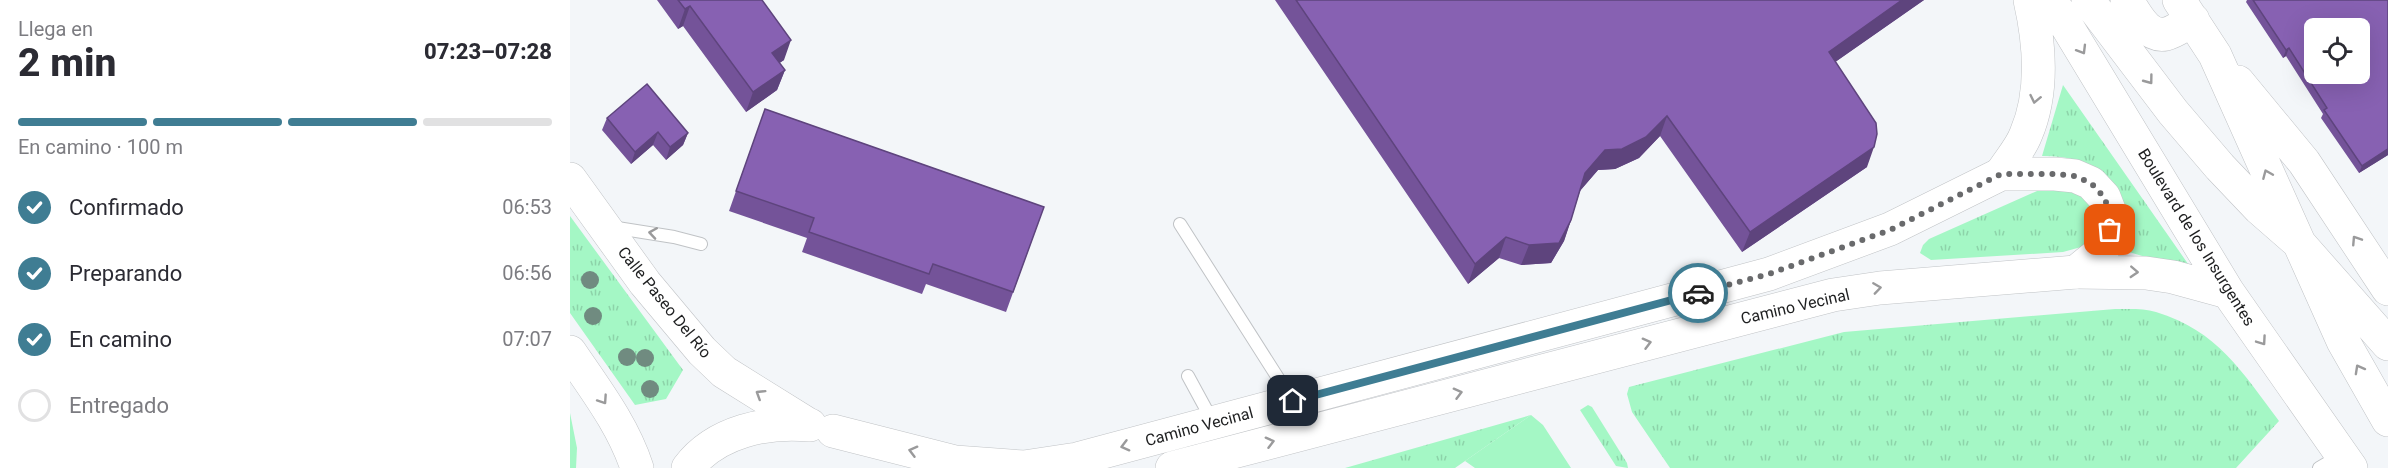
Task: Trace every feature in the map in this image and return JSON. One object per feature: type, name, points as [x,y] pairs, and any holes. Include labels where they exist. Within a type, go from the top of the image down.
[{"type":"main road","points":[[2001,174],[2026,135],[2036,96],[2038,49],[2030,0]]},
{"type":"main road","name":"Boulevard de los Insurgentes","points":[[2051,0],[2228,292],[2337,464]]},
{"type":"main road","points":[[2088,0],[2174,112],[2220,167],[2259,208],[2298,242],[2388,344]]},
{"type":"main road","points":[[2127,0],[2139,20],[2155,33],[2166,34],[2186,10],[2215,55],[2270,118],[2304,162],[2388,289]]},
{"type":"main road","points":[[2215,55],[2343,341],[2388,420]]},
{"type":"main road","points":[[2001,174],[2075,176],[2091,183],[2104,197],[2109,210],[2110,230],[2103,250],[2076,272]]},
{"type":"main road","name":"Camino Vecinal","points":[[1172,468],[1220,438],[1293,401],[1769,274],[1890,230],[2001,174]]},
{"type":"main road","name":"Calle Paseo Del Río","points":[[570,179],[645,283],[702,351],[724,372],[821,428]]},
{"type":"main road","name":"Camino Vecinal","points":[[821,428],[956,462],[1024,467],[1220,438],[1823,298],[1880,288],[2076,272],[2121,271],[2185,279],[2228,292]]},
{"type":"main road","points":[[570,352],[609,410],[629,445],[637,468]]},
{"type":"main road","points":[[688,468],[716,444],[745,430],[777,423],[821,428],[867,449],[886,468]]},
{"type":"lane","points":[[1180,224],[1293,401]]},
{"type":"lane","points":[[604,226],[701,243]]},
{"type":"lane","points":[[1188,376],[1220,438]]},
{"type":"green space","points":[[2063,85],[2193,271],[2122,250],[2123,209],[2118,193],[2110,180],[2098,169],[2083,162],[2064,157],[2042,156]]},
{"type":"green space","points":[[2046,187],[2074,189],[2096,210],[2092,244],[2063,252],[1931,260],[1920,253],[1923,245],[1929,239]]},
{"type":"green space","points":[[570,216],[683,370],[666,399],[635,405],[570,313]]},
{"type":"green space","points":[[2115,309],[2151,311],[2177,320],[2196,330],[2227,355],[2253,386],[2279,421],[2236,468],[1670,468],[1632,412],[1627,394],[1629,387],[1844,332]]},
{"type":"green space","points":[[1588,405],[1592,407],[1628,468],[1616,466],[1580,410]]},
{"type":"green space","points":[[570,413],[577,448],[576,468],[570,468]]},
{"type":"green space","points":[[1531,415],[1455,468],[1345,468]]},
{"type":"green space","points":[[1531,415],[1543,425],[1571,468],[1475,468],[1465,461]]},
{"type":"building","points":[[678,0],[762,0],[791,40],[772,53],[785,70],[753,92],[690,6],[685,9]]},
{"type":"building","points":[[1296,0],[1902,0],[1829,52],[1876,123],[1877,134],[1874,147],[1750,232],[1667,116],[1646,137],[1622,149],[1605,150],[1585,173],[1571,220],[1559,243],[1529,245],[1506,237],[1475,264]]},
{"type":"building","points":[[2253,0],[2388,0],[2388,149],[2362,166],[2324,110],[2327,108],[2312,84],[2370,84],[2370,18],[2304,18],[2304,72],[2289,48],[2286,50]]},
{"type":"building","points":[[647,84],[688,133],[670,147],[658,132],[635,152],[607,118]]},
{"type":"building","points":[[765,109],[1044,207],[1013,292],[933,264],[929,274],[809,232],[814,218],[736,191]]},
{"type":"way so far","points":[[1698,293],[1769,274],[1890,230],[2001,174],[2075,176],[2091,183],[2104,197],[2109,210],[2110,230]]},
{"type":"route","points":[[1293,401],[1698,293]]}]
